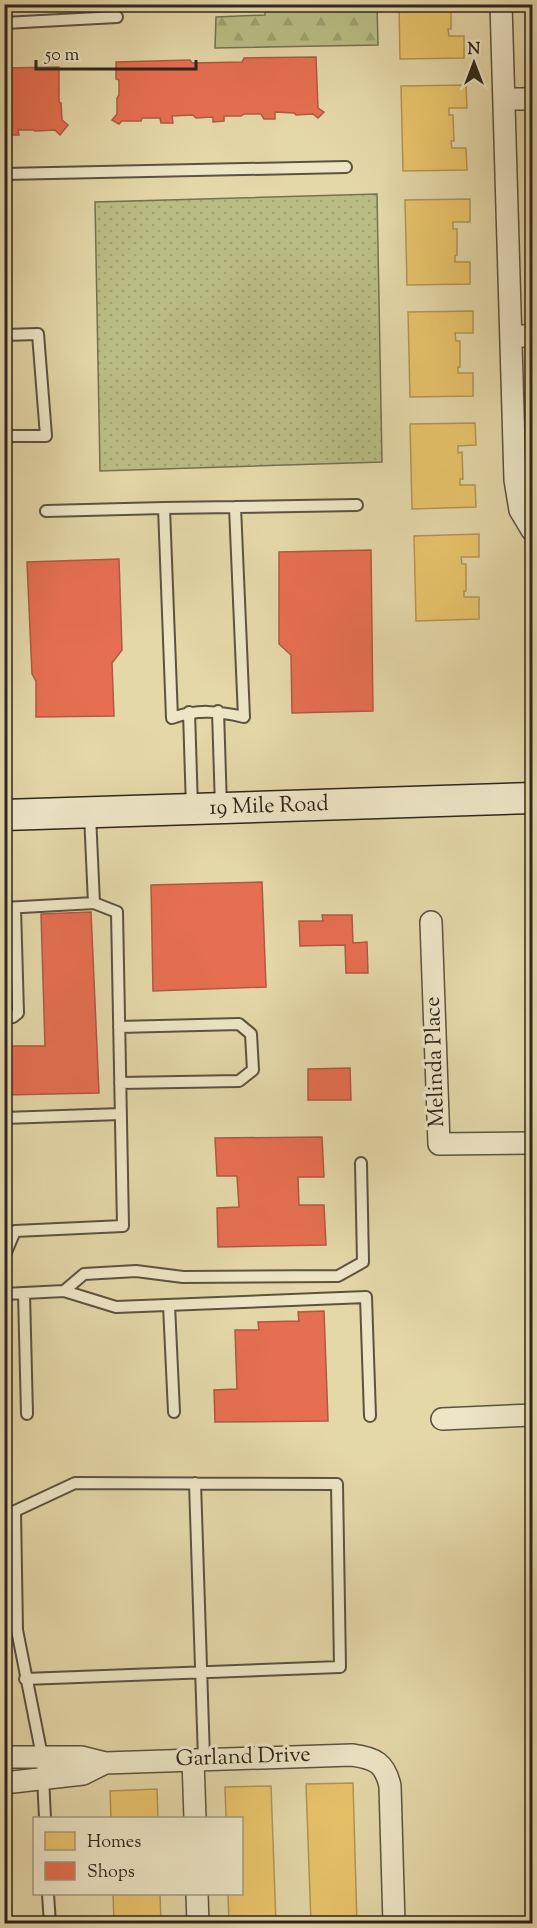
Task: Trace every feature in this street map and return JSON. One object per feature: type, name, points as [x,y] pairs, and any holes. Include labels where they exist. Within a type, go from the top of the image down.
[{"type":"street","points":[[501,4],[504,99],[522,336],[515,480],[520,510],[532,530]]},
{"type":"street","points":[[504,99],[532,99]]},
{"type":"street","name":"19 Mile Road","points":[[4,815],[532,798]]},
{"type":"street","name":"Melinda Place","points":[[431,922],[440,1144],[532,1143]]},
{"type":"street","points":[[442,1419],[532,1415]]},
{"type":"street","name":"Garland Drive","points":[[4,1757],[81,1757],[105,1763],[366,1756],[380,1763],[390,1786],[394,1923]]},
{"type":"street","points":[[195,1817],[198,1759]]},
{"type":"street","name":"Garland Drive","points":[[4,1783],[83,1774],[105,1763]]},
{"type":"street","points":[[197,1895],[198,1923]]},
{"type":"lane","points":[[4,23],[117,16]]},
{"type":"lane","points":[[4,174],[346,167]]},
{"type":"lane","points":[[4,335],[38,334],[46,435],[4,436]]},
{"type":"lane","points":[[46,511],[357,505]]},
{"type":"lane","points":[[164,508],[172,718],[189,712],[218,711],[244,717],[235,507]]},
{"type":"lane","points":[[207,809],[218,711]]},
{"type":"lane","points":[[189,712],[207,809]]},
{"type":"lane","points":[[90,813],[94,903]]},
{"type":"lane","points":[[4,1018],[13,1017],[18,1013],[10,908],[94,903],[117,912],[123,1226],[15,1231],[4,1257]]},
{"type":"lane","points":[[119,1027],[239,1024],[251,1034],[253,1070],[239,1081],[120,1083]]},
{"type":"lane","points":[[4,1118],[121,1114]]},
{"type":"lane","points":[[64,1291],[84,1274],[136,1271],[183,1277],[338,1276],[363,1262],[361,1163]]},
{"type":"lane","points":[[4,1294],[64,1291],[116,1307],[366,1297],[370,1416]]},
{"type":"lane","points":[[24,1293],[27,1414]]},
{"type":"lane","points":[[169,1305],[174,1412]]},
{"type":"lane","points":[[25,1678],[340,1667],[337,1484],[75,1483],[15,1511],[17,1630],[25,1678],[42,1756],[45,1817]]},
{"type":"lane","points":[[195,1483],[201,1672],[198,1759]]},
{"type":"lane","points":[[48,1895],[50,1923]]},
{"type":"green space","points":[[265,5],[377,5],[378,45],[215,48],[216,17],[265,15]]},
{"type":"green space","points":[[377,194],[382,462],[100,471],[95,202]]},
{"type":"building: Homes","points":[[399,4],[451,4],[449,36],[464,36],[464,58],[400,59]]},
{"type":"building: Homes","points":[[466,85],[467,108],[449,108],[449,115],[453,115],[452,148],[466,148],[467,170],[403,171],[401,86]]},
{"type":"building: Homes","points":[[470,199],[470,222],[453,222],[453,229],[457,229],[455,262],[470,262],[470,284],[407,285],[405,200]]},
{"type":"building: Homes","points":[[473,311],[473,333],[455,333],[456,341],[460,341],[458,373],[473,373],[473,396],[410,397],[408,312]]},
{"type":"building: Homes","points":[[475,423],[476,445],[458,446],[458,453],[462,452],[463,479],[460,479],[460,485],[475,485],[476,507],[412,509],[410,424]]},
{"type":"building: Homes","points":[[479,534],[479,557],[461,557],[462,564],[466,564],[464,597],[479,597],[479,619],[416,621],[414,536]]},
{"type":"building: Homes","points":[[353,1783],[357,1924],[311,1924],[306,1784]]},
{"type":"building: Homes","points":[[271,1786],[276,1924],[229,1924],[228,1895],[243,1895],[243,1817],[226,1817],[225,1787]]},
{"type":"building: Homes","points":[[157,1789],[158,1817],[111,1817],[110,1791]]},
{"type":"building: Homes","points":[[113,1895],[160,1895],[161,1924],[114,1924]]},
{"type":"building: Shops","points":[[316,57],[318,108],[324,112],[318,118],[313,114],[296,115],[275,112],[275,119],[264,119],[261,114],[244,114],[224,116],[224,121],[213,122],[213,117],[196,118],[193,115],[172,116],[173,123],[161,123],[160,118],[142,118],[141,121],[122,121],[119,124],[112,120],[117,114],[119,95],[116,62],[190,60],[192,63],[242,62],[244,58]]},
{"type":"building: Shops","points":[[59,67],[59,102],[61,103],[62,120],[68,125],[60,135],[55,130],[18,130],[19,135],[4,135],[4,68]]},
{"type":"building: Shops","points":[[371,550],[373,711],[292,713],[291,655],[279,644],[279,552]]},
{"type":"building: Shops","points":[[119,559],[122,650],[112,663],[114,716],[36,717],[36,681],[32,674],[27,562]]},
{"type":"building: Shops","points":[[262,882],[266,987],[153,991],[151,885]]},
{"type":"building: Shops","points":[[91,912],[99,1093],[4,1095],[4,1046],[45,1046],[41,914]]},
{"type":"building: Shops","points":[[322,915],[352,915],[353,943],[367,942],[368,973],[346,973],[345,945],[300,946],[299,921],[323,921]]},
{"type":"building: Shops","points":[[350,1068],[351,1100],[308,1100],[308,1069]]},
{"type":"building: Shops","points":[[322,1137],[324,1177],[298,1177],[299,1205],[324,1205],[326,1245],[218,1247],[217,1208],[239,1207],[237,1176],[217,1176],[215,1138]]},
{"type":"building: Shops","points":[[324,1311],[328,1421],[215,1422],[214,1390],[237,1389],[235,1330],[259,1330],[258,1322],[299,1321],[298,1312]]}]
